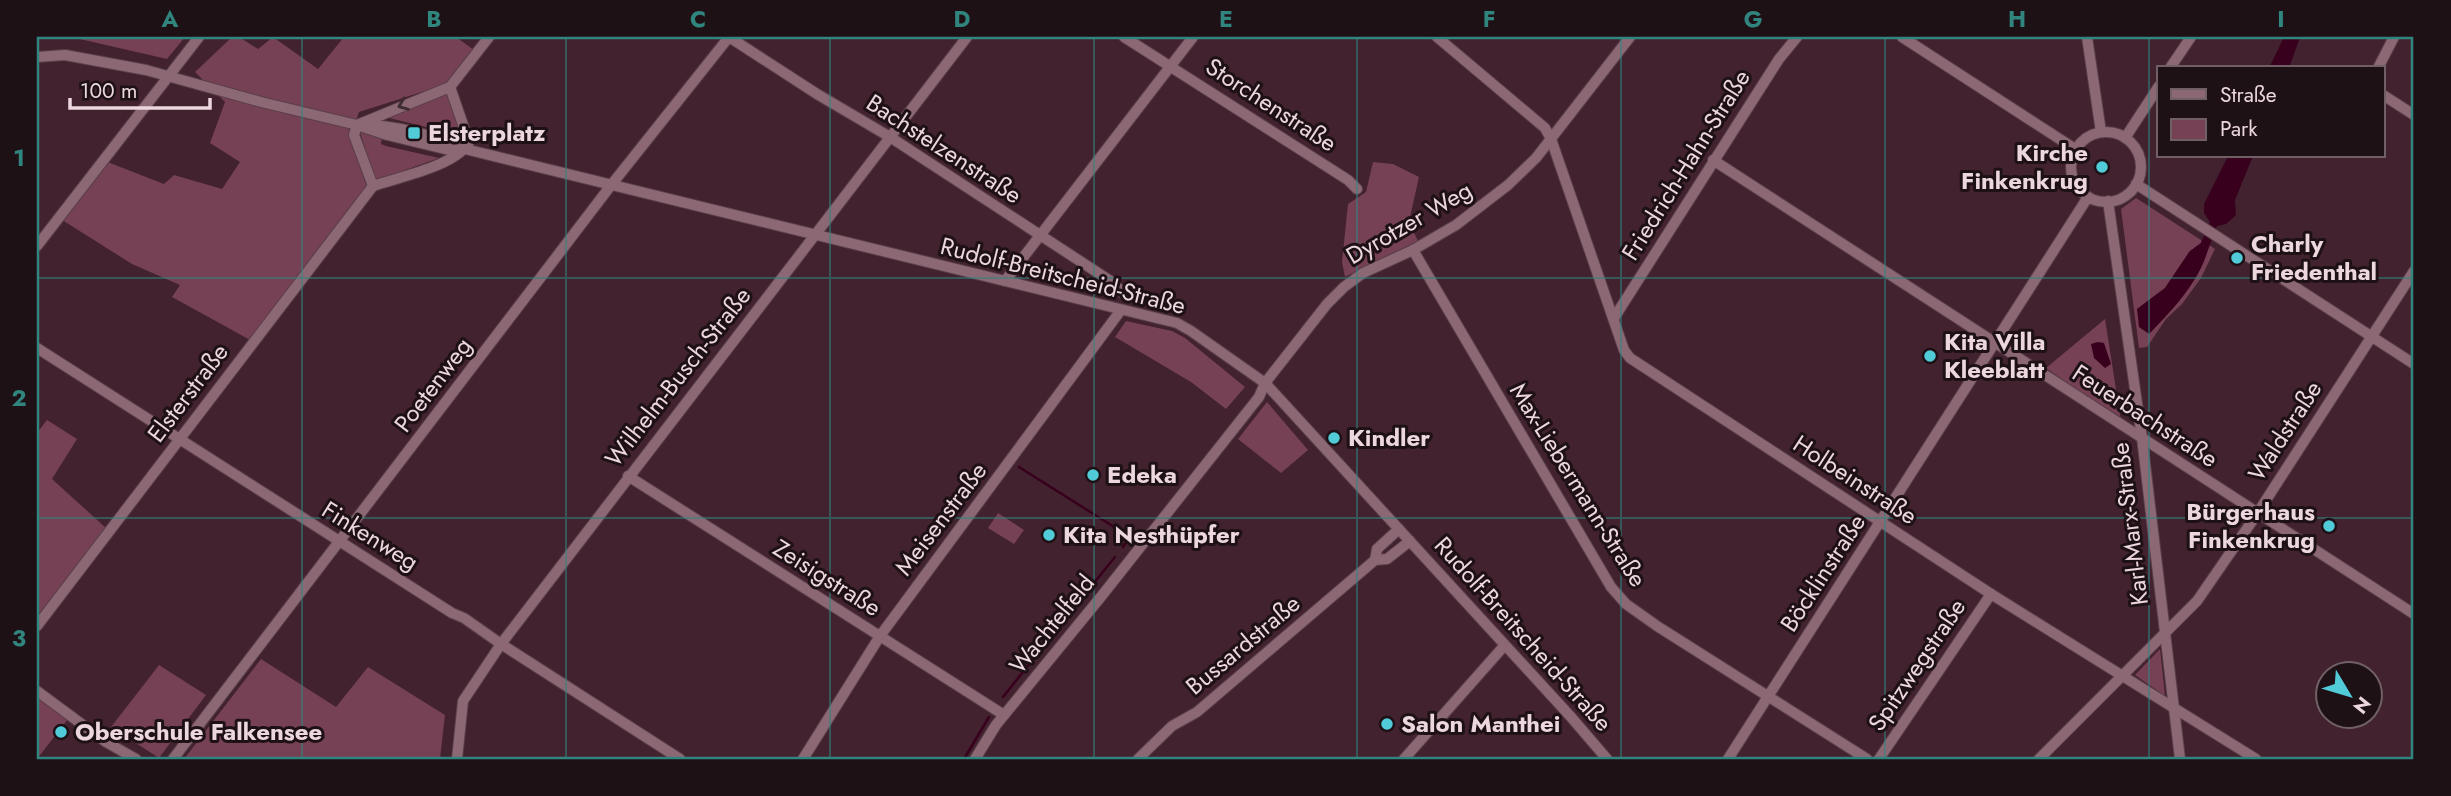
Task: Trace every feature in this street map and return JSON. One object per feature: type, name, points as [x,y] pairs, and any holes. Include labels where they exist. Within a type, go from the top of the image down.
[{"type":"street","points":[[37,246],[200,37]]},
{"type":"street","points":[[450,87],[469,142],[465,149],[453,159],[373,186],[354,135],[357,125],[450,87],[489,37]]},
{"type":"street","name":"Bachstelzenstraße","points":[[729,37],[890,137],[1112,282],[1124,294],[1136,299]]},
{"type":"street","name":"Poetenweg","points":[[173,759],[612,184],[729,37]]},
{"type":"street","name":"Wilhelm-Busch-Straße","points":[[457,759],[463,701],[501,644],[967,37]]},
{"type":"street","name":"Storchenstraße","points":[[1124,37],[1348,180],[1357,189]]},
{"type":"street","points":[[1005,281],[1193,37]]},
{"type":"street","points":[[1437,37],[1545,128],[1551,139]]},
{"type":"street","name":"Dyrotzer Weg","points":[[1265,383],[1344,287],[1363,273],[1413,250],[1483,206],[1508,186],[1551,139],[1630,37]]},
{"type":"street","name":"Friedrich-Hahn-Straße","points":[[1614,318],[1713,160],[1779,59],[1797,37]]},
{"type":"street","points":[[1902,37],[2075,149]]},
{"type":"street","points":[[2087,37],[2101,132]]},
{"type":"street","points":[[2171,66],[2191,37]]},
{"type":"street","points":[[2379,66],[2394,37]]},
{"type":"street","name":"Rudolf-Breitscheid-Straße","points":[[37,57],[65,55],[167,76],[261,103],[357,125],[370,131],[449,150],[465,149],[1177,323],[1265,383],[1606,759]]},
{"type":"street","points":[[2125,138],[2157,89]]},
{"type":"street","points":[[2384,96],[2414,115]]},
{"type":"street","points":[[2101,132],[2114,132],[2125,138],[2135,147],[2140,159],[2136,184],[2129,193],[2119,199],[2108,201],[2088,197],[2078,187],[2072,175],[2071,162],[2075,149],[2086,137],[2101,132]]},
{"type":"street","name":"Holbeinstraße","points":[[1551,139],[1624,350],[1630,358],[1991,594],[2256,759]]},
{"type":"street","name":"Feuerbachstraße","points":[[1713,160],[2414,614]]},
{"type":"street","points":[[2136,184],[2414,364]]},
{"type":"street","name":"Elsterstraße","points":[[37,626],[373,186]]},
{"type":"street","name":"Böcklinstraße","points":[[1728,759],[2088,197]]},
{"type":"street","name":"Karl-Marx-Straße","points":[[2108,201],[2142,438],[2180,759]]},
{"type":"street","name":"Max-Liebermann-Straße","points":[[1413,250],[1611,587],[1626,604],[1867,759]]},
{"type":"street","name":"Waldstraße","points":[[2039,759],[2197,601],[2257,514],[2414,271]]},
{"type":"street","name":"Meisenstraße","points":[[803,759],[880,636],[1121,310]]},
{"type":"street","name":"Finkenweg","points":[[37,348],[452,613],[464,618],[680,759]]},
{"type":"street","name":"Wachtelfeld","points":[[975,759],[1004,715],[1259,397],[1265,383]]},
{"type":"street","name":"Zeisigstraße","points":[[628,476],[1004,715]]},
{"type":"street","name":"Bussardstraße","points":[[1375,560],[1377,549],[1399,529]]},
{"type":"street","name":"Bussardstraße","points":[[1138,759],[1172,726],[1197,712],[1375,560],[1387,559],[1410,541]]},
{"type":"street","name":"Spitzwegstraße","points":[[1879,759],[1991,594]]},
{"type":"street","points":[[1404,759],[1504,646]]},
{"type":"street","points":[[37,691],[106,742],[135,759]]},
{"type":"green space","points":[[71,37],[185,37],[167,59]]},
{"type":"green space","points":[[232,37],[239,37],[258,49],[273,37],[318,69],[344,37],[456,37],[474,50],[447,84],[359,112],[350,139],[367,187],[252,341],[172,297],[180,285],[132,264],[59,218],[105,161],[164,184],[174,175],[222,189],[240,162],[210,143],[225,102],[195,72]]},
{"type":"green space","points":[[448,90],[463,136],[381,116]]},
{"type":"green space","points":[[360,132],[382,138],[381,144],[386,146],[439,158],[375,181]]},
{"type":"green space","points":[[1373,162],[1393,164],[1419,177],[1409,222],[1418,241],[1345,277],[1342,262],[1348,204],[1366,192]]},
{"type":"green space","points":[[2136,198],[2201,240],[2201,243],[2189,252],[2165,288],[2137,309],[2149,334],[2192,282],[2209,245],[2215,249],[2201,278],[2182,304],[2166,319],[2147,347],[2139,348],[2121,209]]},
{"type":"green space","points":[[2105,319],[2121,421],[2046,368]]},
{"type":"green space","points":[[1126,321],[1172,331],[1185,338],[1245,387],[1226,409],[1191,382],[1115,337]]},
{"type":"green space","points":[[1267,402],[1308,450],[1281,473],[1238,439]]},
{"type":"green space","points":[[47,420],[77,439],[52,479],[106,528],[37,617],[37,433]]},
{"type":"green space","points":[[998,513],[1024,530],[1014,544],[988,528]]},
{"type":"green space","points":[[2160,649],[2165,696],[2135,675]]},
{"type":"green space","points":[[261,659],[336,707],[368,667],[445,715],[440,759],[184,759]]},
{"type":"green space","points":[[159,665],[206,695],[159,758],[111,727]]},
{"type":"green space","points":[[37,695],[68,719],[37,759]]},
{"type":"shaded area","points":[[2284,37],[2300,37],[2290,66],[2270,66]]},
{"type":"shaded area","points":[[2227,158],[2252,158],[2235,200],[2236,215],[2226,224],[2217,226],[2196,277],[2178,303],[2149,334],[2139,327],[2137,309],[2165,288],[2190,251],[2201,243],[2210,222],[2204,213],[2204,204]]},
{"type":"shaded area","points":[[2104,343],[2111,364],[2105,368],[2094,358],[2091,344]]},
{"type":"waterway","points":[[1019,467],[1130,537],[1123,547]]},
{"type":"waterway","points":[[1093,584],[1115,557]]},
{"type":"waterway","points":[[1003,697],[1084,596]]},
{"type":"waterway","points":[[964,759],[989,717]]},
{"type":"place","name":"Elsterplatz","points":[[414,133]]},
{"type":"place","name":"Kirche Finkenkrug","points":[[2102,167]]},
{"type":"place","name":"Charly Friedenthal","points":[[2237,258]]},
{"type":"place","name":"Kita Villa Kleeblatt","points":[[1930,356]]},
{"type":"place","name":"Kindler","points":[[1334,438]]},
{"type":"place","name":"Edeka","points":[[1093,475]]},
{"type":"place","name":"Bürgerhaus Finkenkrug","points":[[2329,526]]},
{"type":"place","name":"Kita Nesthüpfer","points":[[1049,535]]},
{"type":"place","name":"Salon Manthei","points":[[1387,724]]},
{"type":"place","name":"Oberschule Falkensee","points":[[61,732]]}]
